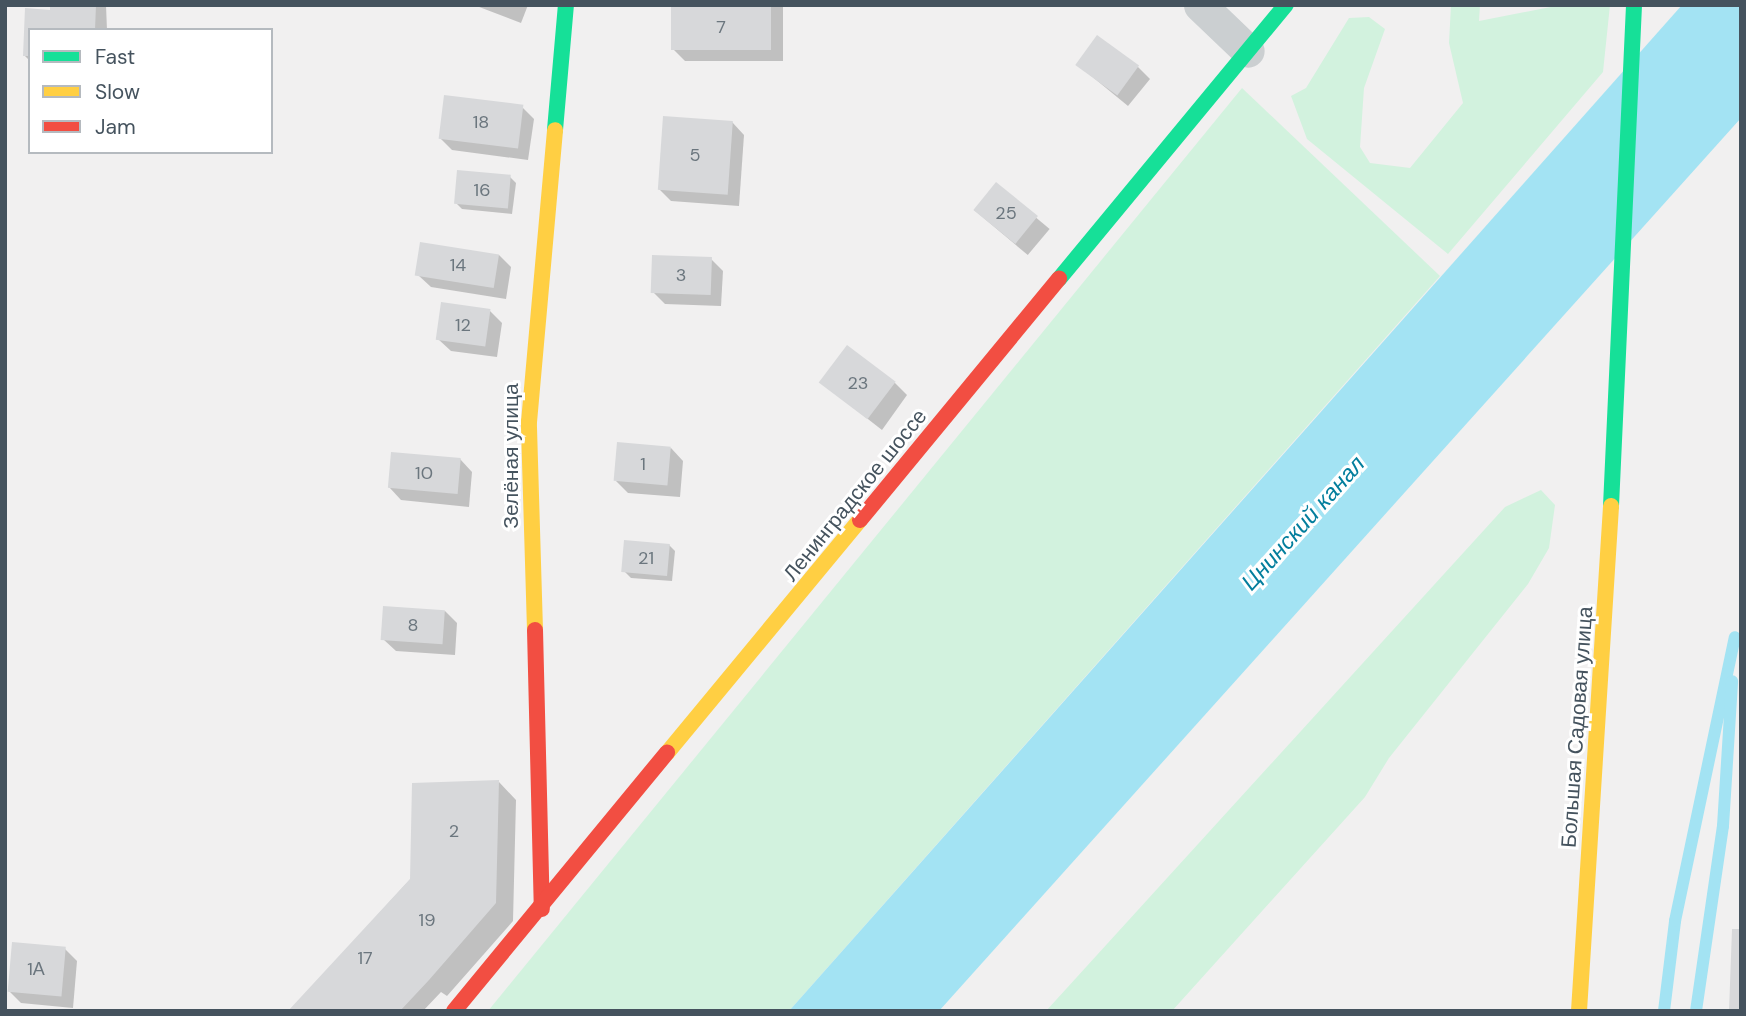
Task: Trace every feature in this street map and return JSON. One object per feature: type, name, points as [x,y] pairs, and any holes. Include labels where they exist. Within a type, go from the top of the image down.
[{"type":"main road","name":"Зелёная улица","points":[[542,909],[529,422],[566,5]]},
{"type":"main road","name":"Ленинградское шоссе","points":[[454,1011],[542,909],[1286,5]]},
{"type":"main road","name":"Большая Садовая улица","points":[[1579,1011],[1606,624],[1634,5]]},
{"type":"street","points":[[1200,5],[1248,51]]},
{"type":"green space","points":[[1451,5],[1480,5],[1479,21],[1561,5],[1610,5],[1603,72],[1448,254],[1307,139],[1291,96],[1306,88],[1349,18],[1369,17],[1385,29],[1364,88],[1360,147],[1370,163],[1410,168],[1463,103],[1449,43]]},
{"type":"green space","points":[[1242,88],[1440,276],[789,1011],[488,1011]]},
{"type":"green space","points":[[1541,490],[1555,505],[1549,548],[1528,584],[1389,758],[1365,797],[1172,1011],[1046,1011],[1505,507]]},
{"type":"water","name":"Цнинский канал","points":[[1682,5],[1741,5],[1741,118],[939,1011],[789,1011]]},
{"type":"building","points":[[50,5],[96,5],[95,28],[28,28],[28,56],[23,56],[25,8],[50,10]]},
{"type":"building","points":[[671,5],[771,5],[771,50],[671,50]]},
{"type":"building","points":[[1097,35],[1139,66],[1117,95],[1075,65]]},
{"type":"building","points":[[444,95],[523,105],[518,148],[439,139]]},
{"type":"building","points":[[663,116],[733,121],[728,195],[658,190]]},
{"type":"building","points":[[457,170],[511,175],[508,209],[454,204]]},
{"type":"building","points":[[996,182],[1038,216],[1015,244],[973,210]]},
{"type":"building","points":[[420,242],[499,255],[494,288],[415,276]]},
{"type":"building","points":[[652,255],[712,257],[711,295],[651,293]]},
{"type":"building","points":[[441,302],[491,309],[485,347],[436,340]]},
{"type":"building","points":[[847,345],[896,382],[867,419],[819,383]]},
{"type":"building","points":[[617,442],[671,447],[667,486],[614,481]]},
{"type":"building","points":[[391,452],[461,458],[458,494],[388,488]]},
{"type":"building","points":[[624,540],[670,544],[667,576],[621,572]]},
{"type":"building","points":[[383,606],[445,610],[442,644],[381,640]]},
{"type":"building","points":[[499,780],[496,903],[429,980],[400,1011],[288,1011],[410,879],[412,783]]},
{"type":"building","points":[[1732,929],[1741,929],[1741,1011],[1729,1011]]},
{"type":"building","points":[[12,942],[66,947],[61,997],[8,992]]},
{"type":"waterway","points":[[1664,1011],[1675,921],[1735,637]]},
{"type":"waterway","points":[[1696,1011],[1723,826],[1732,681]]},
{"type":"traffic: fast","points":[[555,130],[566,5]]},
{"type":"traffic: fast","points":[[1059,279],[1286,5]]},
{"type":"traffic: fast","points":[[1611,506],[1634,5]]},
{"type":"traffic: slow","points":[[535,630],[529,422],[555,130]]},
{"type":"traffic: slow","points":[[1579,1011],[1611,506]]},
{"type":"traffic: slow","points":[[667,753],[860,520]]},
{"type":"traffic: jam","points":[[860,520],[1059,279]]},
{"type":"traffic: jam","points":[[535,630],[542,909]]},
{"type":"traffic: jam","points":[[454,1011],[667,753]]}]
